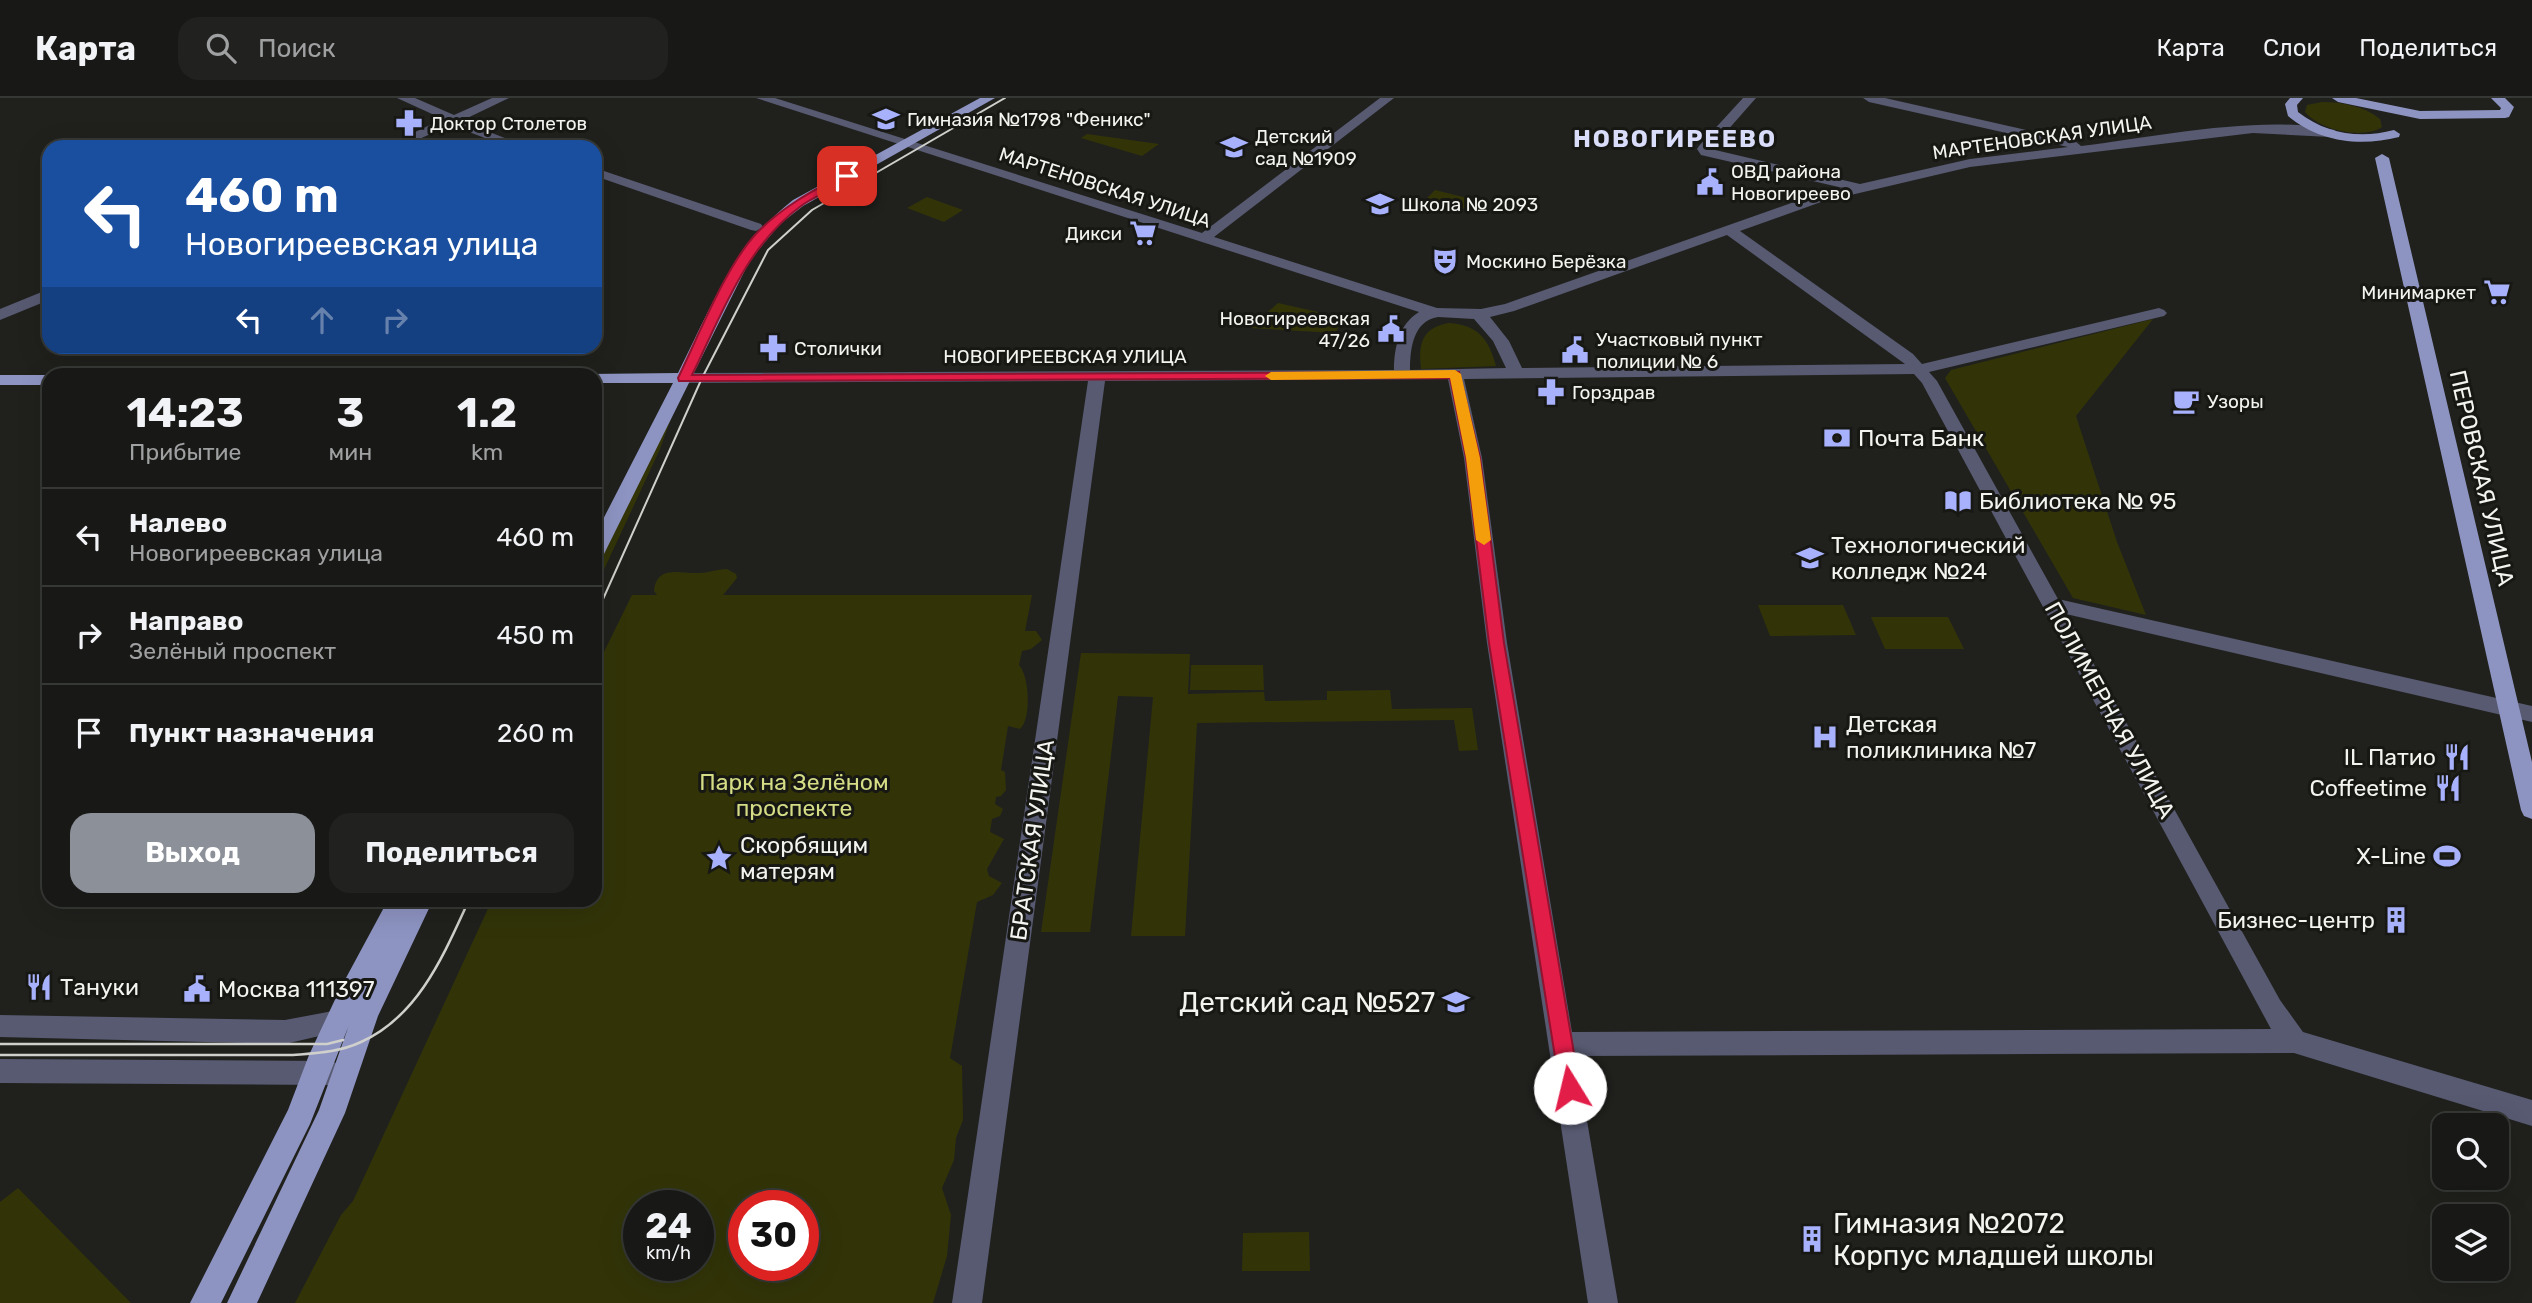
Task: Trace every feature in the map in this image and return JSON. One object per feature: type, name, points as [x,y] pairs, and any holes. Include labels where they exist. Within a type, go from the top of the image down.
[{"type":"main road","points":[[602,512],[743,259],[759,238],[798,203],[972,98]]},
{"type":"main road","points":[[602,539],[729,264],[756,228],[789,201],[989,98]]},
{"type":"main road","points":[[2349,100],[2429,116],[2497,116],[2508,111],[2508,107],[2497,98]]},
{"type":"main road","points":[[2297,100],[2290,109],[2297,118],[2369,146],[2382,158],[2395,132],[2395,121],[2349,100]]},
{"type":"main road","points":[[2336,134],[2376,138],[2429,116]]},
{"type":"main road","name":"ПЕРОВСКАЯ УЛИЦА","points":[[2382,158],[2532,810]]},
{"type":"main road","name":"НОВОГИРЕЕВСКАЯ УЛИЦА","points":[[602,379],[676,378]]},
{"type":"main road","points":[[0,380],[42,380]]},
{"type":"main road","points":[[205,1303],[300,1115],[338,1021],[396,907]]},
{"type":"main road","points":[[242,1303],[332,1113],[365,1015],[418,907]]},
{"type":"street","points":[[403,98],[444,113],[459,126],[500,140]]},
{"type":"street","points":[[406,140],[503,98]]},
{"type":"street","name":"МАРТЕНОВСКАЯ УЛИЦА","points":[[762,98],[1435,312],[1479,314],[1509,308],[1804,203],[1970,163],[2253,130],[2288,129],[2336,134]]},
{"type":"street","points":[[1203,239],[1388,98]]},
{"type":"street","points":[[1750,98],[1704,149],[1706,152],[1858,188]]},
{"type":"street","points":[[1869,98],[2089,148]]},
{"type":"street","points":[[2253,130],[2268,125],[2297,100]]},
{"type":"street","points":[[602,174],[756,228]]},
{"type":"street","name":"ПОЛИМЕРНАЯ УЛИЦА","points":[[1729,230],[1920,369],[2052,604],[2271,1008],[2294,1041]]},
{"type":"street","points":[[0,315],[42,297]]},
{"type":"street","points":[[1402,375],[1404,345],[1410,327],[1419,318],[1435,312]]},
{"type":"street","name":"НОВОГИРЕЕВСКАЯ УЛИЦА","points":[[676,378],[1402,375],[1920,369],[2159,313]]},
{"type":"street","points":[[1479,314],[1496,331],[1508,351],[1515,372]]},
{"type":"street","points":[[1455,374],[1473,458],[1497,643],[1603,1303]]},
{"type":"street","name":"БРАТСКАЯ УЛИЦА","points":[[967,1303],[1097,377]]},
{"type":"street","points":[[2052,604],[2532,714]]},
{"type":"street","points":[[0,1026],[285,1032],[365,1015]]},
{"type":"street","points":[[1563,1044],[2294,1041],[2532,1113]]},
{"type":"street","points":[[0,1071],[345,1072]]},
{"type":"green space","points":[[2322,102],[2360,108],[2380,119],[2382,127],[2374,131],[2353,133],[2321,124],[2305,112],[2307,105]]},
{"type":"green space","points":[[1087,134],[1159,144],[1142,156],[1081,138]]},
{"type":"green space","points":[[1435,190],[1475,200],[1466,209],[1426,199]]},
{"type":"green space","points":[[927,197],[963,210],[944,222],[907,208]]},
{"type":"green space","points":[[1278,303],[1345,318],[1335,333],[1250,328]]},
{"type":"green space","points":[[2153,319],[2076,416],[2117,542],[2146,615],[2073,598],[1945,378],[1951,370]]},
{"type":"green space","points":[[1449,323],[1468,327],[1481,335],[1490,348],[1496,366],[1421,369],[1421,344],[1427,333]]},
{"type":"green space","points":[[680,394],[660,449],[602,574],[602,551]]},
{"type":"green space","name":"Парк на Зелёном проспекте","points":[[727,569],[736,574],[737,578],[723,595],[1032,595],[1025,631],[1036,631],[1042,640],[1031,649],[1022,651],[1019,665],[1027,687],[1028,707],[1020,729],[1008,726],[1001,770],[1005,772],[1006,790],[996,797],[995,804],[1003,809],[1000,816],[992,819],[990,832],[1004,839],[987,869],[989,876],[1002,883],[993,895],[977,902],[950,1058],[962,1066],[963,1120],[956,1138],[954,1160],[942,1188],[951,1215],[947,1256],[933,1303],[295,1303],[341,1215],[353,1201],[489,907],[602,907],[602,656],[632,595],[657,595],[654,591],[660,577],[677,572],[702,573]]},
{"type":"green space","points":[[1758,605],[1843,605],[1856,635],[1770,636]]},
{"type":"green space","points":[[1871,617],[1948,617],[1964,649],[1885,649]]},
{"type":"green space","points":[[1081,653],[1190,654],[1188,694],[1264,692],[1265,701],[1327,700],[1327,691],[1390,690],[1392,709],[1472,708],[1478,750],[1459,751],[1454,720],[1197,723],[1185,936],[1131,936],[1153,697],[1118,696],[1090,932],[1041,932]]},
{"type":"green space","points":[[1191,665],[1263,665],[1264,690],[1190,690]]},
{"type":"green space","points":[[18,1188],[131,1303],[0,1303],[0,1202]]},
{"type":"green space","points":[[1309,1232],[1310,1271],[1242,1271],[1243,1233]]},
{"type":"tram line","points":[[602,601],[702,378],[768,250],[812,210],[1005,98]]},
{"type":"tram line","points":[[0,1055],[293,1055],[345,1048],[381,1031],[414,1000],[439,962],[466,907]]},
{"type":"tram line","points":[[0,1044],[327,1044],[343,1040]]},
{"type":"slow traffic","points":[[1271,376],[1455,374],[1461,413],[1473,458],[1484,540]]},
{"type":"place","name":"Гимназия №1798 \"Феникс\"","points":[[886,119]]},
{"type":"place","name":"Доктор Столетов","points":[[409,123]]},
{"type":"place","name":"Детский сад №1909","points":[[1234,147]]},
{"type":"place","name":"ОВД района Новогиреево","points":[[1710,182]]},
{"type":"place","name":"Школа № 2093","points":[[1380,204]]},
{"type":"place","name":"Дикси","points":[[1143,233]]},
{"type":"place","name":"Москино Берёзка","points":[[1445,261]]},
{"type":"place","name":"Минимаркет","points":[[2497,292]]},
{"type":"place","name":"Новогиреевская 47/26","points":[[1391,329]]},
{"type":"place","name":"Столички","points":[[773,348]]},
{"type":"place","name":"Участковый пункт полиции № 6","points":[[1575,350]]},
{"type":"place","name":"Горздрав","points":[[1551,392]]},
{"type":"place","name":"Узоры","points":[[2186,401]]},
{"type":"place","name":"Почта Банк","points":[[1837,438]]},
{"type":"place","name":"Библиотека № 95","points":[[1958,501]]},
{"type":"place","name":"Технологический колледж №24","points":[[1810,558]]},
{"type":"place","name":"Детская поликлиника №7","points":[[1825,737]]},
{"type":"place","name":"IL Патио","points":[[2457,757]]},
{"type":"place","name":"Coffeetime","points":[[2448,788]]},
{"type":"place","name":"X-Line","points":[[2447,856]]},
{"type":"place","name":"Скорбящим матерям","points":[[719,858]]},
{"type":"place","name":"Бизнес-центр","points":[[2396,920]]},
{"type":"place","name":"Тануки","points":[[39,987]]},
{"type":"place","name":"Москва 111397","points":[[197,989]]},
{"type":"place","name":"Детский сад №527","points":[[1456,1002]]},
{"type":"place","name":"Гимназия №2072 Корпус младшей школы","points":[[1812,1239]]},
{"type":"district","name":"НОВОГИРЕЕВО","points":[[1675,139]]},
{"type":"route","points":[[847,176],[798,203],[759,238],[743,259],[684,378],[1455,374],[1461,413],[1473,458],[1497,643],[1570,1088]]}]
